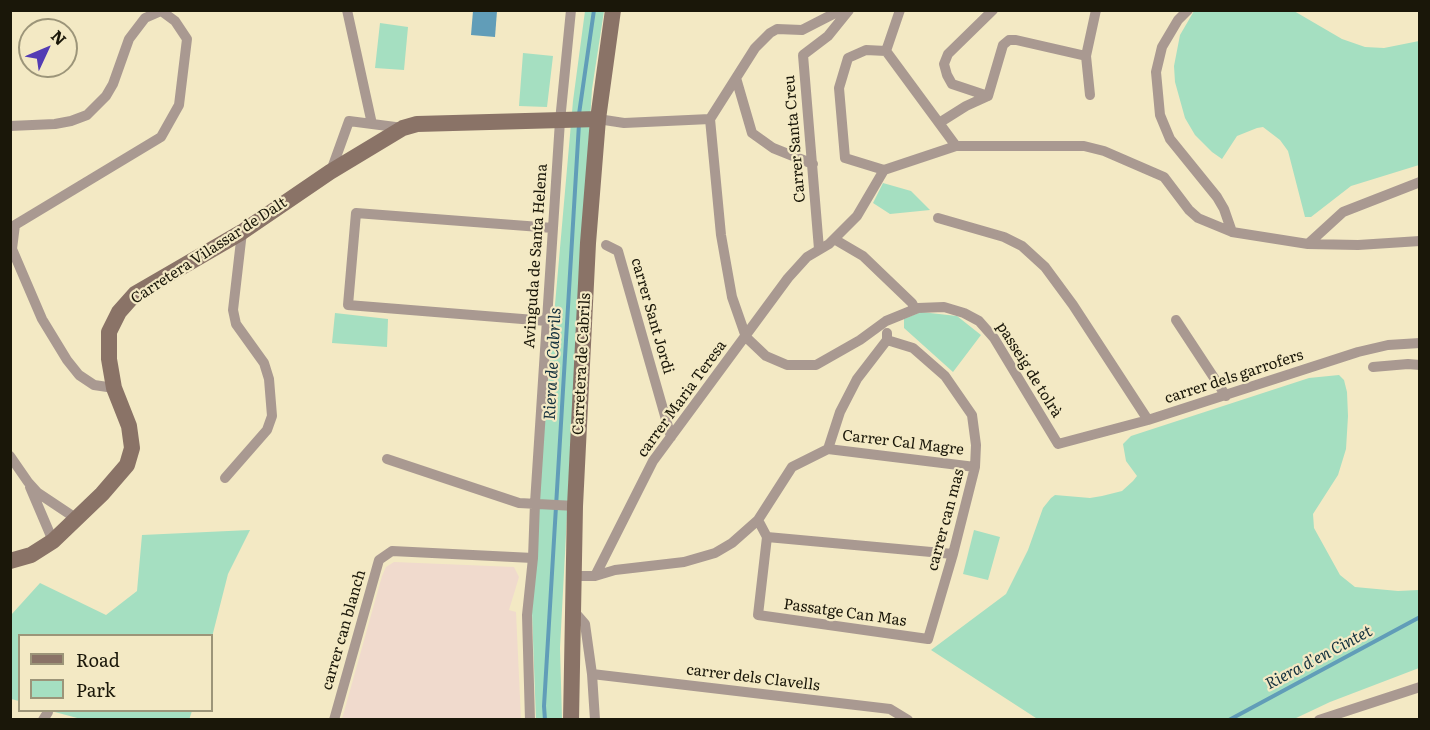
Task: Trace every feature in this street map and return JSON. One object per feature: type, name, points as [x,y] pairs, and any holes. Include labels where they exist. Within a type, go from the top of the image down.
[{"type":"street","points":[[347,10],[372,124]]},
{"type":"street","name":"Avinguda de Santa Helena","points":[[530,720],[527,615],[538,503],[553,228],[564,120],[571,10]]},
{"type":"street","name":"Carretera de Cabrils","points":[[571,720],[573,576],[571,506],[595,119],[613,10]]},
{"type":"street","points":[[746,337],[732,297],[721,235],[710,119],[755,48],[770,33],[777,29],[802,30],[841,10]]},
{"type":"street","name":"Carrer Santa Creu","points":[[819,249],[803,55],[828,36],[849,10]]},
{"type":"street","points":[[885,51],[900,10]]},
{"type":"street","points":[[988,96],[952,84],[944,64],[948,54],[993,10]]},
{"type":"street","points":[[1090,95],[1086,56],[1096,10]]},
{"type":"street","points":[[1188,10],[1178,20],[1162,47],[1156,72],[1160,115],[1170,139],[1217,197],[1232,232]]},
{"type":"street","points":[[10,126],[55,124],[87,115],[106,96],[113,84],[129,39],[145,18],[160,11],[175,21],[187,39],[179,105],[161,137],[15,225],[12,249],[42,319],[79,375],[94,385],[114,388]]},
{"type":"street","points":[[939,123],[966,106],[988,96],[1003,45],[1009,40],[1086,56]]},
{"type":"street","points":[[885,51],[866,50],[853,55],[846,61],[839,88],[845,158],[884,170],[956,146],[1084,146],[1104,151],[1164,177],[1193,215],[1232,232],[1308,244],[1358,245],[1419,242]]},
{"type":"street","points":[[885,51],[956,146]]},
{"type":"street","points":[[736,78],[752,134],[773,148],[813,164]]},
{"type":"street","points":[[564,120],[595,119],[624,123],[710,119]]},
{"type":"street","name":"Carretera Vilassar de Dalt","points":[[10,561],[31,555],[53,541],[116,480],[127,465],[132,448],[129,426],[114,388],[109,359],[109,333],[119,312],[135,294],[242,232],[330,172],[403,128],[417,124],[564,120]]},
{"type":"street","points":[[330,172],[349,121],[403,128]]},
{"type":"street","name":"carrer Maria Teresa","points":[[595,576],[652,461],[788,278],[807,257],[834,239],[857,216],[884,170]]},
{"type":"street","points":[[1308,244],[1342,212],[1419,182]]},
{"type":"street","points":[[547,321],[348,305],[356,213],[553,228]]},
{"type":"street","points":[[938,219],[1004,237],[1022,246],[1045,267],[1073,305],[1148,420]]},
{"type":"street","points":[[225,478],[267,430],[272,416],[269,379],[264,363],[236,324],[233,310],[242,232]]},
{"type":"street","points":[[834,239],[863,256],[912,303],[915,309]]},
{"type":"street","name":"carrer Sant Jordi","points":[[606,245],[618,251],[671,437]]},
{"type":"street","name":"passeig de tolrà","points":[[746,337],[766,356],[787,365],[816,365],[860,340],[886,321],[915,309],[944,307],[964,313],[979,321],[994,338],[1058,444]]},
{"type":"street","points":[[1176,320],[1226,396]]},
{"type":"street","points":[[573,576],[595,576],[615,570],[684,562],[715,553],[732,543],[758,520],[792,466],[828,449],[840,412],[857,379],[887,340],[886,321]]},
{"type":"street","name":"carrer can mas","points":[[887,340],[913,348],[945,376],[972,415],[976,445],[975,467],[953,555],[928,639]]},
{"type":"street","name":"carrer dels garrofers","points":[[1058,444],[1148,420],[1359,352],[1388,345],[1419,343]]},
{"type":"street","points":[[1373,367],[1419,365]]},
{"type":"street","name":"Carrer Cal Magre","points":[[828,449],[975,467]]},
{"type":"street","points":[[10,456],[38,493],[77,519]]},
{"type":"street","points":[[387,459],[519,503],[571,506]]},
{"type":"street","points":[[28,482],[53,541]]},
{"type":"street","points":[[758,520],[767,537],[953,555]]},
{"type":"street","name":"Passatge Can Mas","points":[[767,537],[758,615],[928,639]]},
{"type":"street","name":"carrer can blanch","points":[[334,720],[379,560],[392,551],[533,558]]},
{"type":"street","points":[[572,609],[585,624],[596,720]]},
{"type":"street","name":"carrer dels Clavells","points":[[592,674],[888,714],[908,720]]},
{"type":"street","points":[[1319,720],[1419,687]]},
{"type":"shaded area","points":[[394,562],[514,567],[519,577],[509,610],[516,612],[521,719],[342,719],[382,576],[386,567]]},
{"type":"green space","points":[[585,11],[604,11],[592,89],[577,325],[560,648],[562,719],[536,720],[532,612],[537,508],[573,101]]},
{"type":"green space","points":[[1194,11],[1294,11],[1342,39],[1365,47],[1384,48],[1419,41],[1419,165],[1351,186],[1311,217],[1305,217],[1288,151],[1280,140],[1263,127],[1257,128],[1237,136],[1222,159],[1195,135],[1185,118],[1175,82],[1174,66],[1180,35]]},
{"type":"green space","points":[[380,23],[408,27],[404,70],[375,68]]},
{"type":"green space","points":[[523,53],[553,56],[547,107],[519,106]]},
{"type":"green space","points":[[883,183],[911,191],[930,210],[890,214],[873,203]]},
{"type":"green space","points":[[921,312],[957,316],[981,335],[953,372],[904,328],[904,319]]},
{"type":"green space","points":[[335,313],[388,319],[387,347],[332,343]]},
{"type":"green space","points":[[1339,375],[1344,380],[1347,392],[1346,449],[1338,475],[1313,514],[1314,528],[1340,575],[1355,587],[1398,591],[1419,590],[1419,668],[1330,702],[1294,719],[1039,720],[931,650],[1006,594],[1028,550],[1043,508],[1051,498],[1055,495],[1090,498],[1102,496],[1122,491],[1133,481],[1137,476],[1126,461],[1123,444],[1131,436],[1309,378]]},
{"type":"green space","points":[[250,530],[228,574],[213,634],[18,634],[18,701],[11,699],[11,615],[40,583],[106,615],[137,591],[142,535]]},
{"type":"green space","points":[[974,530],[1000,537],[988,580],[963,574]]},
{"type":"green space","points":[[55,712],[192,712],[189,720],[81,719]]},
{"type":"water","points":[[473,11],[497,11],[495,37],[471,35]]},
{"type":"waterway","name":"Riera de Cabrils","points":[[579,114],[594,10]]},
{"type":"waterway","name":"Riera de Cabrils","points":[[545,720],[579,124]]},
{"type":"waterway","name":"Riera d'en Cintet","points":[[1229,720],[1420,617]]}]
